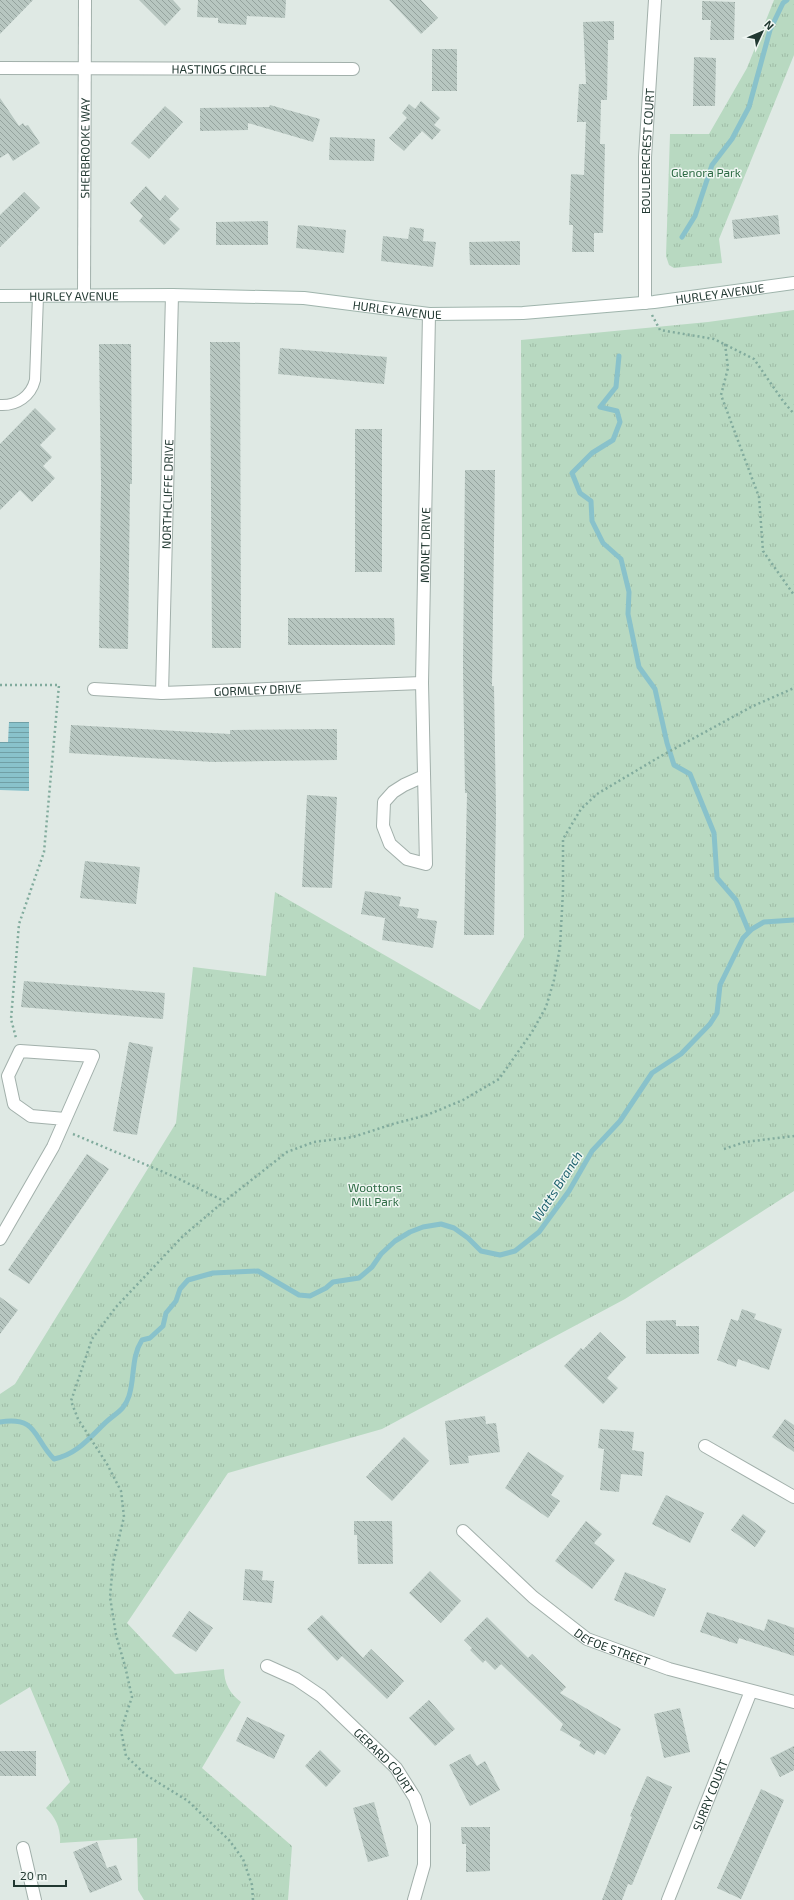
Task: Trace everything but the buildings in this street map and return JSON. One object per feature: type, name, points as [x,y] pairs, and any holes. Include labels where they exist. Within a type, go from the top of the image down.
[{"type":"street","name":"SHERBROOKE WAY","points":[[84,0],[84,296]]},
{"type":"street","name":"BOULDERCREST COURT","points":[[645,303],[645,157],[655,0]]},
{"type":"street","name":"HASTINGS CIRCLE","points":[[0,68],[353,69]]},
{"type":"street","name":"HURLEY AVENUE","points":[[0,296],[172,295],[304,298],[429,314],[523,313],[645,303],[794,283]]},
{"type":"street","name":"NORTHCLIFFE DRIVE","points":[[162,693],[172,295]]},
{"type":"street","name":"MONET DRIVE","points":[[424,776],[392,792],[384,802],[383,826],[390,844],[408,859],[426,864],[422,683],[429,314]]},
{"type":"street","name":"GORMLEY DRIVE","points":[[94,689],[162,693],[422,683]]},
{"type":"street","points":[[0,1239],[53,1147],[93,1056],[20,1051],[8,1076],[14,1104],[31,1116],[63,1124]]},
{"type":"street","points":[[705,1446],[794,1497]]},
{"type":"street","name":"DEFOE STREET","points":[[463,1531],[533,1597],[587,1639],[669,1669],[794,1702]]},
{"type":"street","name":"GERARD COURT","points":[[267,1666],[296,1679],[321,1696],[396,1768],[415,1798],[424,1825],[424,1865],[414,1900]]},
{"type":"street","name":"SURRY COURT","points":[[668,1900],[751,1691]]},
{"type":"street","points":[[23,1848],[35,1900]]},
{"type":"lane","points":[[0,405],[9,406],[24,398],[33,390],[35,380],[38,296]]},
{"type":"path","points":[[645,303],[660,330],[714,339],[754,359],[783,402],[794,414]]},
{"type":"path","points":[[725,344],[728,368],[721,395],[759,497],[763,551],[794,595]]},
{"type":"path","points":[[0,685],[59,685],[44,852],[20,924],[11,1018],[20,1051]]},
{"type":"path","points":[[253,1900],[252,1885],[243,1859],[229,1840],[188,1801],[146,1775],[126,1756],[121,1730],[132,1697],[126,1666],[116,1635],[110,1597],[113,1563],[124,1517],[121,1490],[97,1448],[78,1419],[72,1401],[92,1339],[116,1307],[161,1257],[224,1201],[287,1152],[314,1142],[353,1137],[427,1115],[463,1100],[499,1079],[532,1032],[546,1007],[554,980],[560,947],[564,891],[563,839],[581,809],[597,794],[661,756],[751,707],[794,688]]},
{"type":"path","points":[[63,1124],[224,1201]]},
{"type":"path","points":[[724,1149],[745,1142],[794,1136]]},
{"type":"green space","name":"Glenora Park","points":[[774,0],[794,0],[794,55],[719,239],[722,263],[674,268],[669,265],[666,256],[670,134],[709,134],[747,68]]},
{"type":"green space","name":"Woottons Mill Park","points":[[794,310],[794,1191],[625,1299],[382,1429],[228,1473],[127,1623],[175,1674],[224,1669],[228,1688],[241,1702],[202,1768],[292,1846],[288,1900],[144,1900],[138,1890],[137,1838],[60,1843],[60,1833],[57,1824],[53,1816],[46,1808],[70,1782],[30,1687],[0,1705],[0,1394],[15,1384],[176,1123],[193,967],[266,976],[275,892],[480,1010],[524,937],[521,340],[708,322]]},
{"type":"water","points":[[9,722],[29,722],[29,791],[0,790],[0,742],[8,742]]},
{"type":"waterway","points":[[682,237],[695,216],[712,165],[732,139],[749,107],[770,30],[783,3],[787,0]]},
{"type":"waterway","points":[[619,356],[616,387],[600,407],[617,411],[620,422],[613,440],[592,453],[572,473],[580,493],[591,501],[592,521],[603,543],[621,559],[629,592],[628,614],[639,667],[655,689],[667,743],[674,765],[690,774],[714,833],[717,878],[736,900],[749,932]]},
{"type":"waterway","name":"Watts Branch","points":[[0,1422],[22,1422],[28,1426],[33,1430],[54,1459],[62,1457],[81,1446],[124,1406],[131,1389],[136,1353],[142,1340],[150,1338],[163,1326],[166,1313],[176,1301],[180,1289],[188,1280],[213,1273],[258,1271],[299,1295],[310,1296],[326,1288],[333,1282],[359,1278],[372,1267],[381,1254],[395,1241],[410,1232],[423,1227],[441,1224],[454,1228],[468,1238],[481,1251],[500,1255],[515,1251],[539,1232],[569,1191],[592,1151],[620,1121],[652,1073],[681,1054],[710,1024],[717,1013],[720,985],[743,938],[752,929],[764,922],[794,920]]}]
